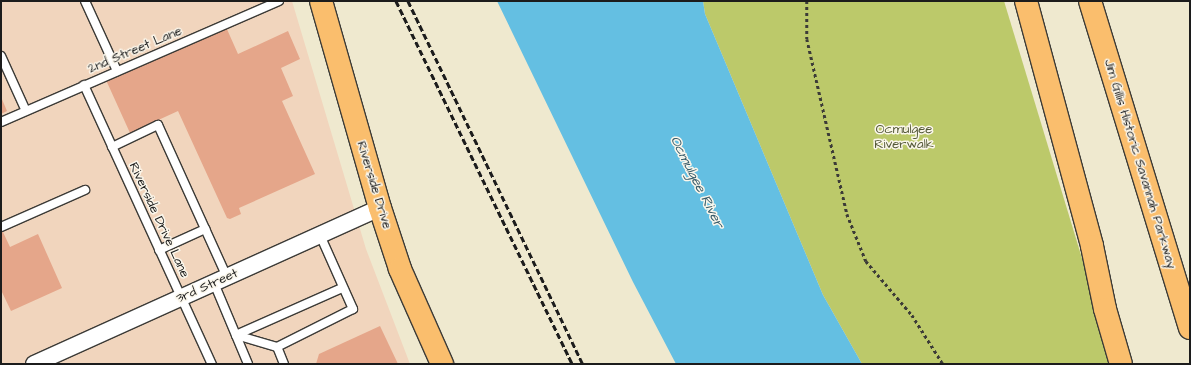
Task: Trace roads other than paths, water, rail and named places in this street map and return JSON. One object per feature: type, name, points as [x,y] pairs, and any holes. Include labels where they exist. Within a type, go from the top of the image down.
[{"type":"main road","name":"Riverside Drive","points":[[322,1],[380,208],[400,269],[442,364]]},
{"type":"main road","points":[[1026,1],[1092,246],[1105,309],[1122,364]]},
{"type":"main road","name":"Jim Gillis Historic Savannah Parkway","points":[[1090,1],[1190,328]]},
{"type":"street","name":"3rd Street","points":[[34,364],[380,208]]},
{"type":"lane","points":[[85,1],[117,71]]},
{"type":"lane","name":"2nd Street Lane","points":[[1,122],[279,1]]},
{"type":"lane","points":[[1,56],[26,111]]},
{"type":"lane","name":"Riverside Drive Lane","points":[[84,86],[212,364]]},
{"type":"lane","points":[[112,147],[158,125],[205,229],[236,335],[248,364]]},
{"type":"lane","points":[[1,227],[85,190]]},
{"type":"lane","points":[[159,250],[205,229]]},
{"type":"lane","points":[[236,335],[277,347],[353,309],[342,288],[320,235]]},
{"type":"lane","points":[[236,335],[342,288]]},
{"type":"lane","points":[[277,347],[284,364]]},
{"type":"water","name":"Ocmulgee River","points":[[497,1],[703,1],[705,14],[823,295],[862,364],[676,364],[633,282]]},
{"type":"railway","points":[[396,1],[572,364]]},
{"type":"railway","points":[[408,1],[583,364]]},
{"type":"park label","name":"Ocmulgee Riverwalk","points":[[904,138]]}]
